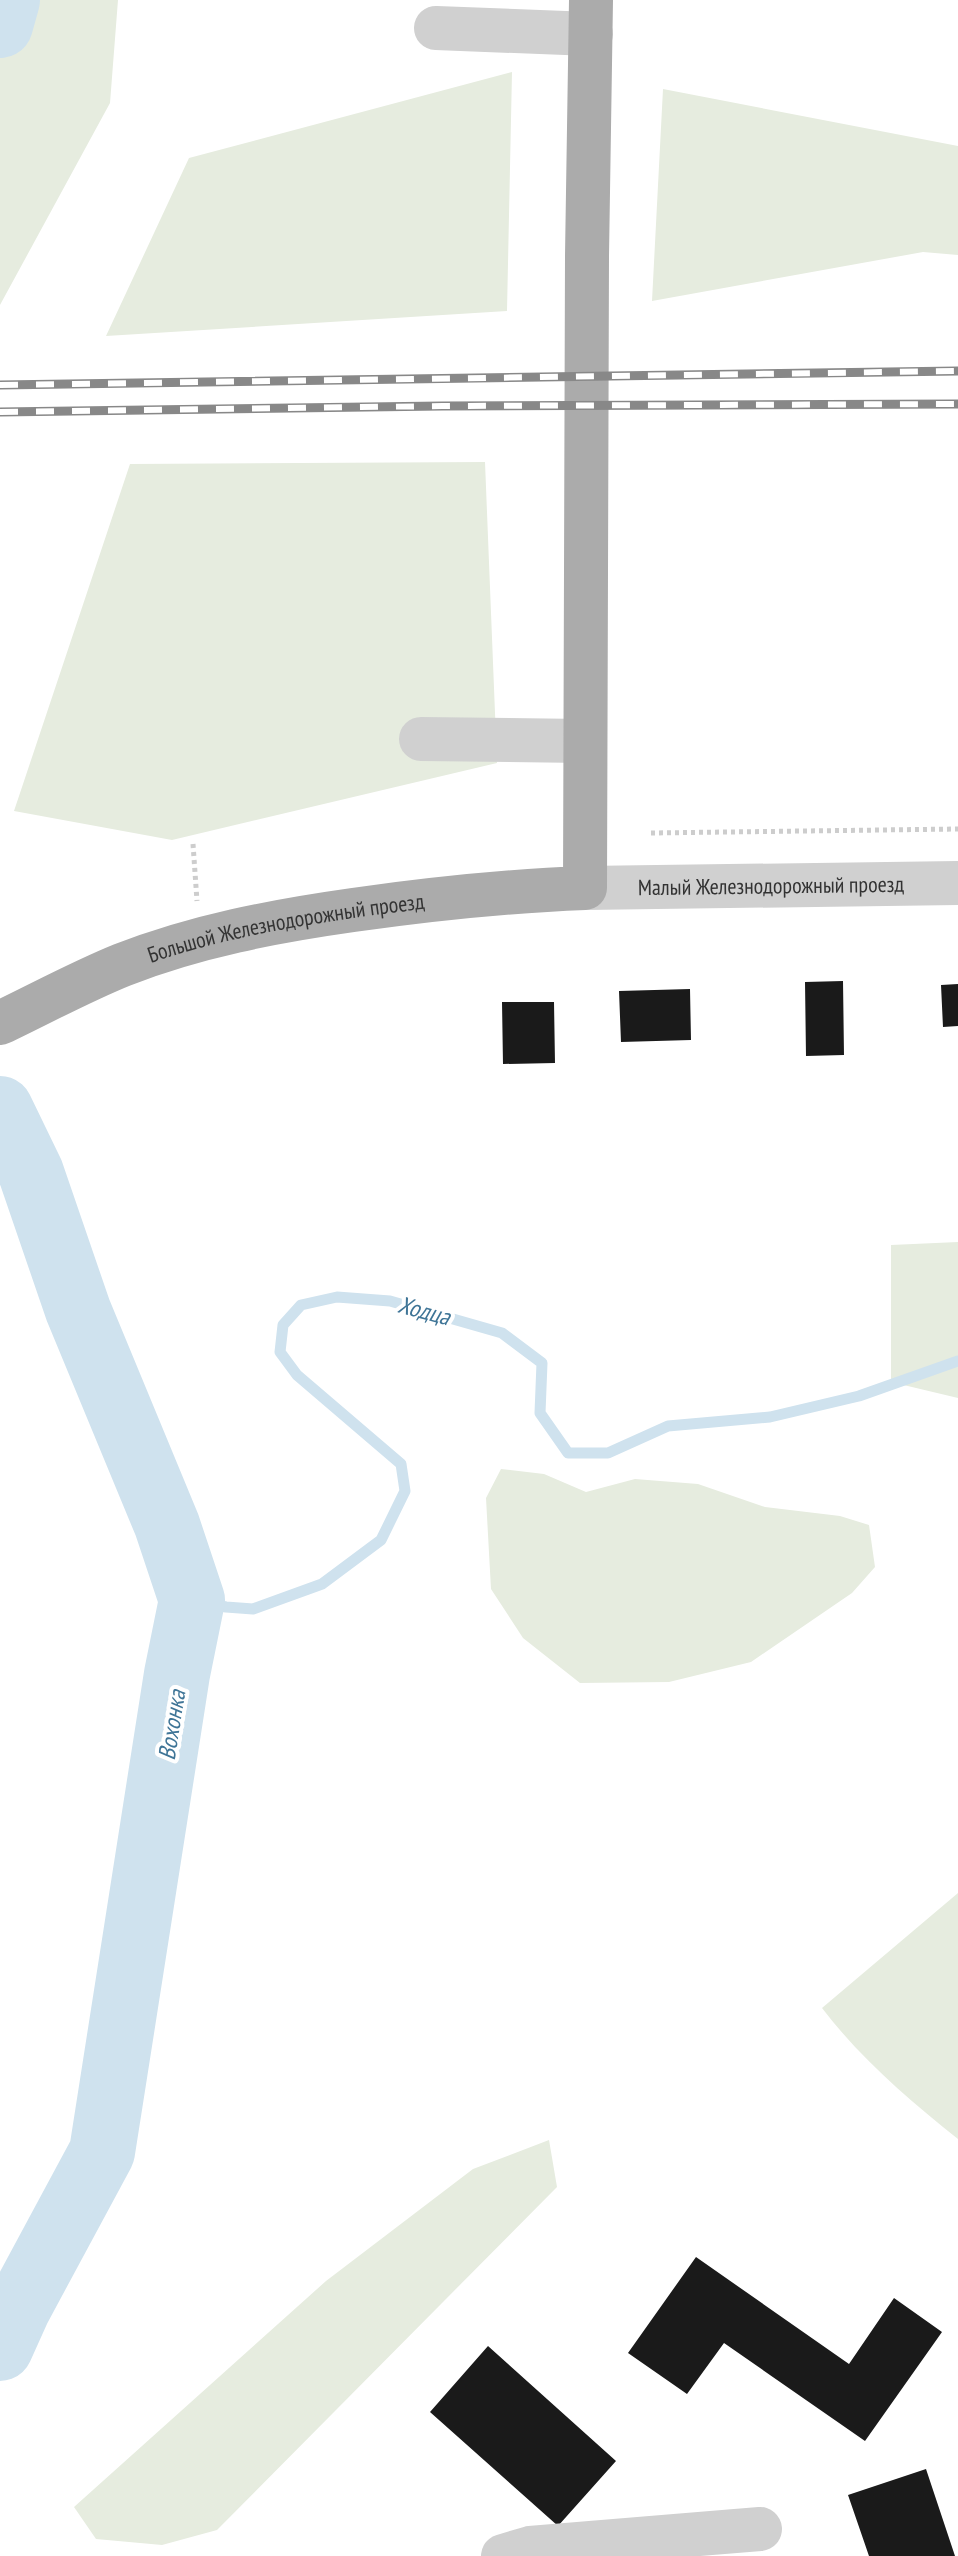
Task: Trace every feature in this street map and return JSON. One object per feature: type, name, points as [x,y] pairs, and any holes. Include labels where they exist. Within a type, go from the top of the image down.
[{"type":"main road","points":[[585,888],[591,17]]},
{"type":"main road","name":"Большой Железнодорожный проезд","points":[[0,1023],[122,965],[215,935],[304,917],[491,892],[585,888]]},
{"type":"street","points":[[436,28],[591,17]]},
{"type":"street","points":[[421,739],[585,741]]},
{"type":"street","name":"Малый Железнодорожный проезд","points":[[585,888],[958,883]]},
{"type":"street","points":[[503,2556],[530,2548],[760,2529]]},
{"type":"path","points":[[651,833],[958,829]]},
{"type":"path","points":[[193,844],[197,902]]},
{"type":"shaded area","points":[[0,0],[118,0],[110,103],[0,305]]},
{"type":"shaded area","points":[[512,72],[507,311],[106,336],[189,158]]},
{"type":"shaded area","points":[[663,89],[958,146],[958,255],[923,252],[652,301]]},
{"type":"shaded area","points":[[485,462],[497,763],[172,840],[14,811],[130,464]]},
{"type":"shaded area","points":[[958,1242],[958,1398],[891,1382],[891,1245]]},
{"type":"shaded area","points":[[501,1469],[544,1474],[586,1492],[635,1479],[698,1484],[765,1507],[840,1516],[869,1525],[875,1567],[852,1593],[751,1662],[669,1682],[580,1683],[523,1638],[491,1589],[486,1498]]},
{"type":"shaded area","points":[[958,1893],[958,2139],[886,2078],[822,2008]]},
{"type":"shaded area","points":[[549,2140],[557,2187],[217,2530],[162,2545],[96,2539],[74,2507],[326,2281],[473,2169]]},
{"type":"building","points":[[843,981],[844,1055],[806,1056],[805,982]]},
{"type":"building","points":[[958,984],[958,1026],[943,1027],[941,985]]},
{"type":"building","points":[[690,989],[691,1040],[621,1042],[619,991]]},
{"type":"building","points":[[502,1002],[554,1002],[555,1063],[503,1064]]},
{"type":"building","points":[[696,2257],[849,2364],[894,2298],[942,2332],[865,2441],[724,2343],[687,2394],[628,2353]]},
{"type":"building","points":[[488,2346],[616,2461],[558,2526],[430,2412]]},
{"type":"building","points":[[926,2469],[955,2556],[869,2556],[848,2495]]},
{"type":"waterway","name":"Вохонка","points":[[0,25],[7,0]]},
{"type":"waterway","name":"Вохонка","points":[[0,1109],[31,1173],[78,1310],[167,1525],[192,1600],[177,1674],[102,2152],[18,2308],[0,2348]]},
{"type":"waterway","name":"Ходца","points":[[192,1600],[253,1609],[322,1584],[381,1540],[405,1491],[401,1464],[297,1375],[280,1352],[283,1325],[301,1305],[337,1297],[390,1301],[502,1333],[542,1363],[540,1413],[568,1453],[608,1453],[668,1426],[770,1417],[859,1396],[958,1361]]},
{"type":"railway","points":[[0,385],[958,371]]},
{"type":"railway","points":[[0,412],[958,404]]}]
